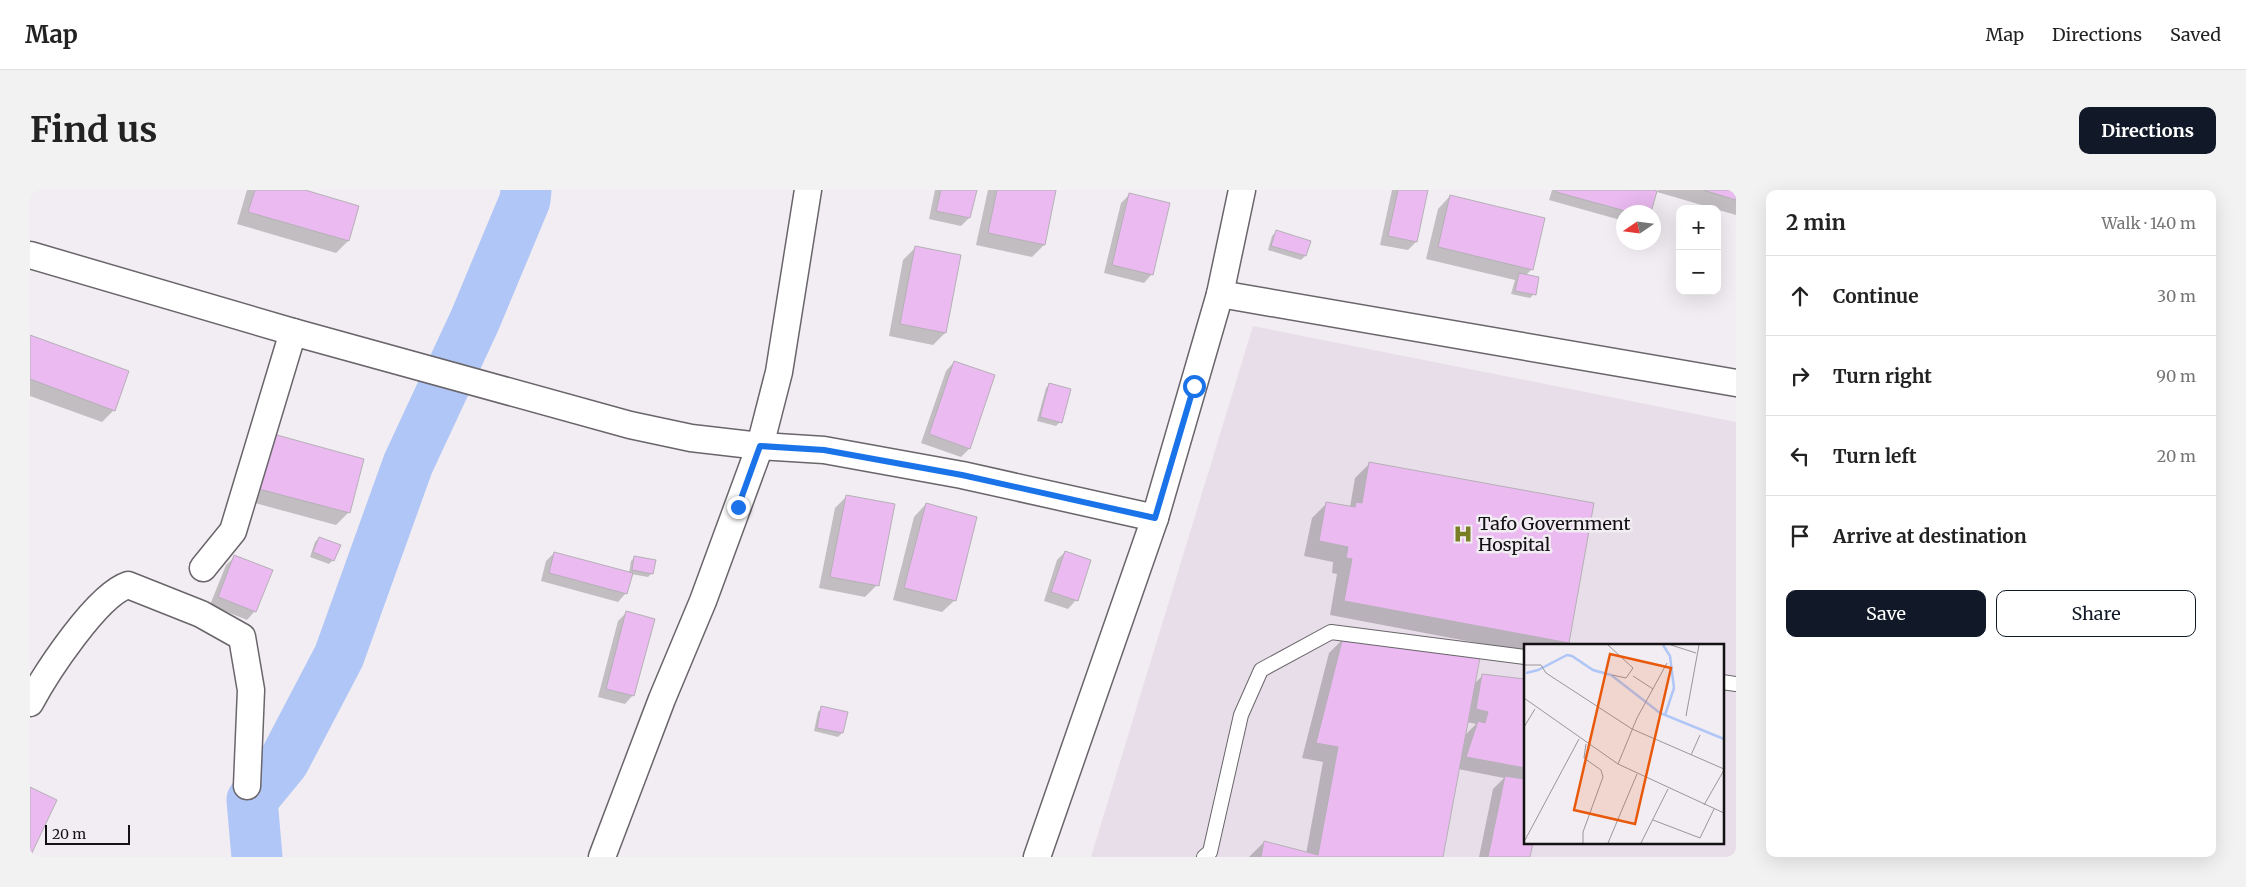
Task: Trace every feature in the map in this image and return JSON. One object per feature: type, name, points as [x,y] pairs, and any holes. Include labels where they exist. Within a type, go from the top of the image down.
[{"type":"street","points":[[602,857],[662,699],[704,601],[760,446],[779,372],[808,190]]},
{"type":"street","points":[[1037,857],[1155,518],[1220,294],[1242,190]]},
{"type":"street","points":[[30,255],[292,332],[630,425],[690,438],[760,446],[824,450],[942,471],[1155,518]]},
{"type":"street","points":[[1220,294],[1736,383]]},
{"type":"street","points":[[202,568],[233,531],[292,332]]},
{"type":"street","points":[[30,703],[68,644],[94,611],[119,588],[128,584],[201,614],[242,637],[251,690],[247,786]]},
{"type":"lane","points":[[1204,857],[1210,852],[1241,714],[1261,670],[1331,632],[1524,657]]},
{"type":"shaded area","name":"Tafo Government Hospital","points":[[1253,326],[1736,422],[1736,857],[1091,857]]},
{"type":"building","points":[[255,190],[305,190],[359,206],[349,241],[248,212]]},
{"type":"building","points":[[941,190],[977,190],[970,218],[936,211]]},
{"type":"building","points":[[997,190],[1056,190],[1045,245],[988,233]]},
{"type":"building","points":[[1398,190],[1428,190],[1417,242],[1388,236]]},
{"type":"building","points":[[1557,190],[1657,191],[1653,205],[1616,205],[1616,208],[1556,192]]},
{"type":"building","points":[[1703,190],[1736,190],[1736,200]]},
{"type":"building","points":[[1129,193],[1170,203],[1153,275],[1112,265]]},
{"type":"building","points":[[1450,195],[1545,218],[1533,270],[1438,247]]},
{"type":"building","points":[[1276,230],[1311,241],[1306,256],[1271,246]]},
{"type":"building","points":[[915,246],[961,255],[946,333],[900,324]]},
{"type":"building","points":[[1519,273],[1539,277],[1536,295],[1515,291]]},
{"type":"building","points":[[30,335],[129,371],[115,411],[30,379]]},
{"type":"building","points":[[954,361],[995,375],[970,449],[929,434]]},
{"type":"building","points":[[1049,383],[1071,389],[1062,423],[1040,417]]},
{"type":"building","points":[[266,432],[364,459],[350,513],[251,487]]},
{"type":"building","points":[[1369,462],[1594,503],[1569,643],[1344,601],[1352,559],[1346,558],[1348,547],[1319,541],[1326,502],[1355,507],[1356,502],[1362,503]]},
{"type":"building","points":[[846,495],[895,504],[879,586],[830,577]]},
{"type":"building","points":[[926,503],[977,517],[956,601],[904,588]]},
{"type":"building","points":[[319,537],[341,545],[334,561],[313,552]]},
{"type":"building","points":[[1065,551],[1091,560],[1078,601],[1051,592]]},
{"type":"building","points":[[554,552],[633,573],[627,594],[549,573]]},
{"type":"building","points":[[234,555],[273,570],[256,612],[218,597]]},
{"type":"building","points":[[634,556],[656,560],[653,574],[632,570]]},
{"type":"building","points":[[626,611],[655,619],[634,696],[606,689]]},
{"type":"building","points":[[1343,637],[1480,658],[1443,857],[1261,857],[1264,841],[1318,855],[1338,747],[1316,743]]},
{"type":"building","points":[[1482,674],[1524,679],[1524,768],[1466,757],[1478,721],[1485,723],[1488,712],[1476,709]]},
{"type":"building","points":[[821,706],[848,712],[843,733],[817,728]]},
{"type":"building","points":[[1505,776],[1524,779],[1524,844],[1533,844],[1530,857],[1488,857]]},
{"type":"building","points":[[30,787],[57,800],[30,857]]},
{"type":"waterway","points":[[257,857],[252,800],[284,761],[339,656],[408,464],[475,320],[525,200],[526,190]]},
{"type":"place","name":"Tafo Government Hospital","points":[[1463,534]]},
{"type":"route","points":[[738,507],[760,446],[824,450],[962,475],[1155,518],[1194,386]]}]
